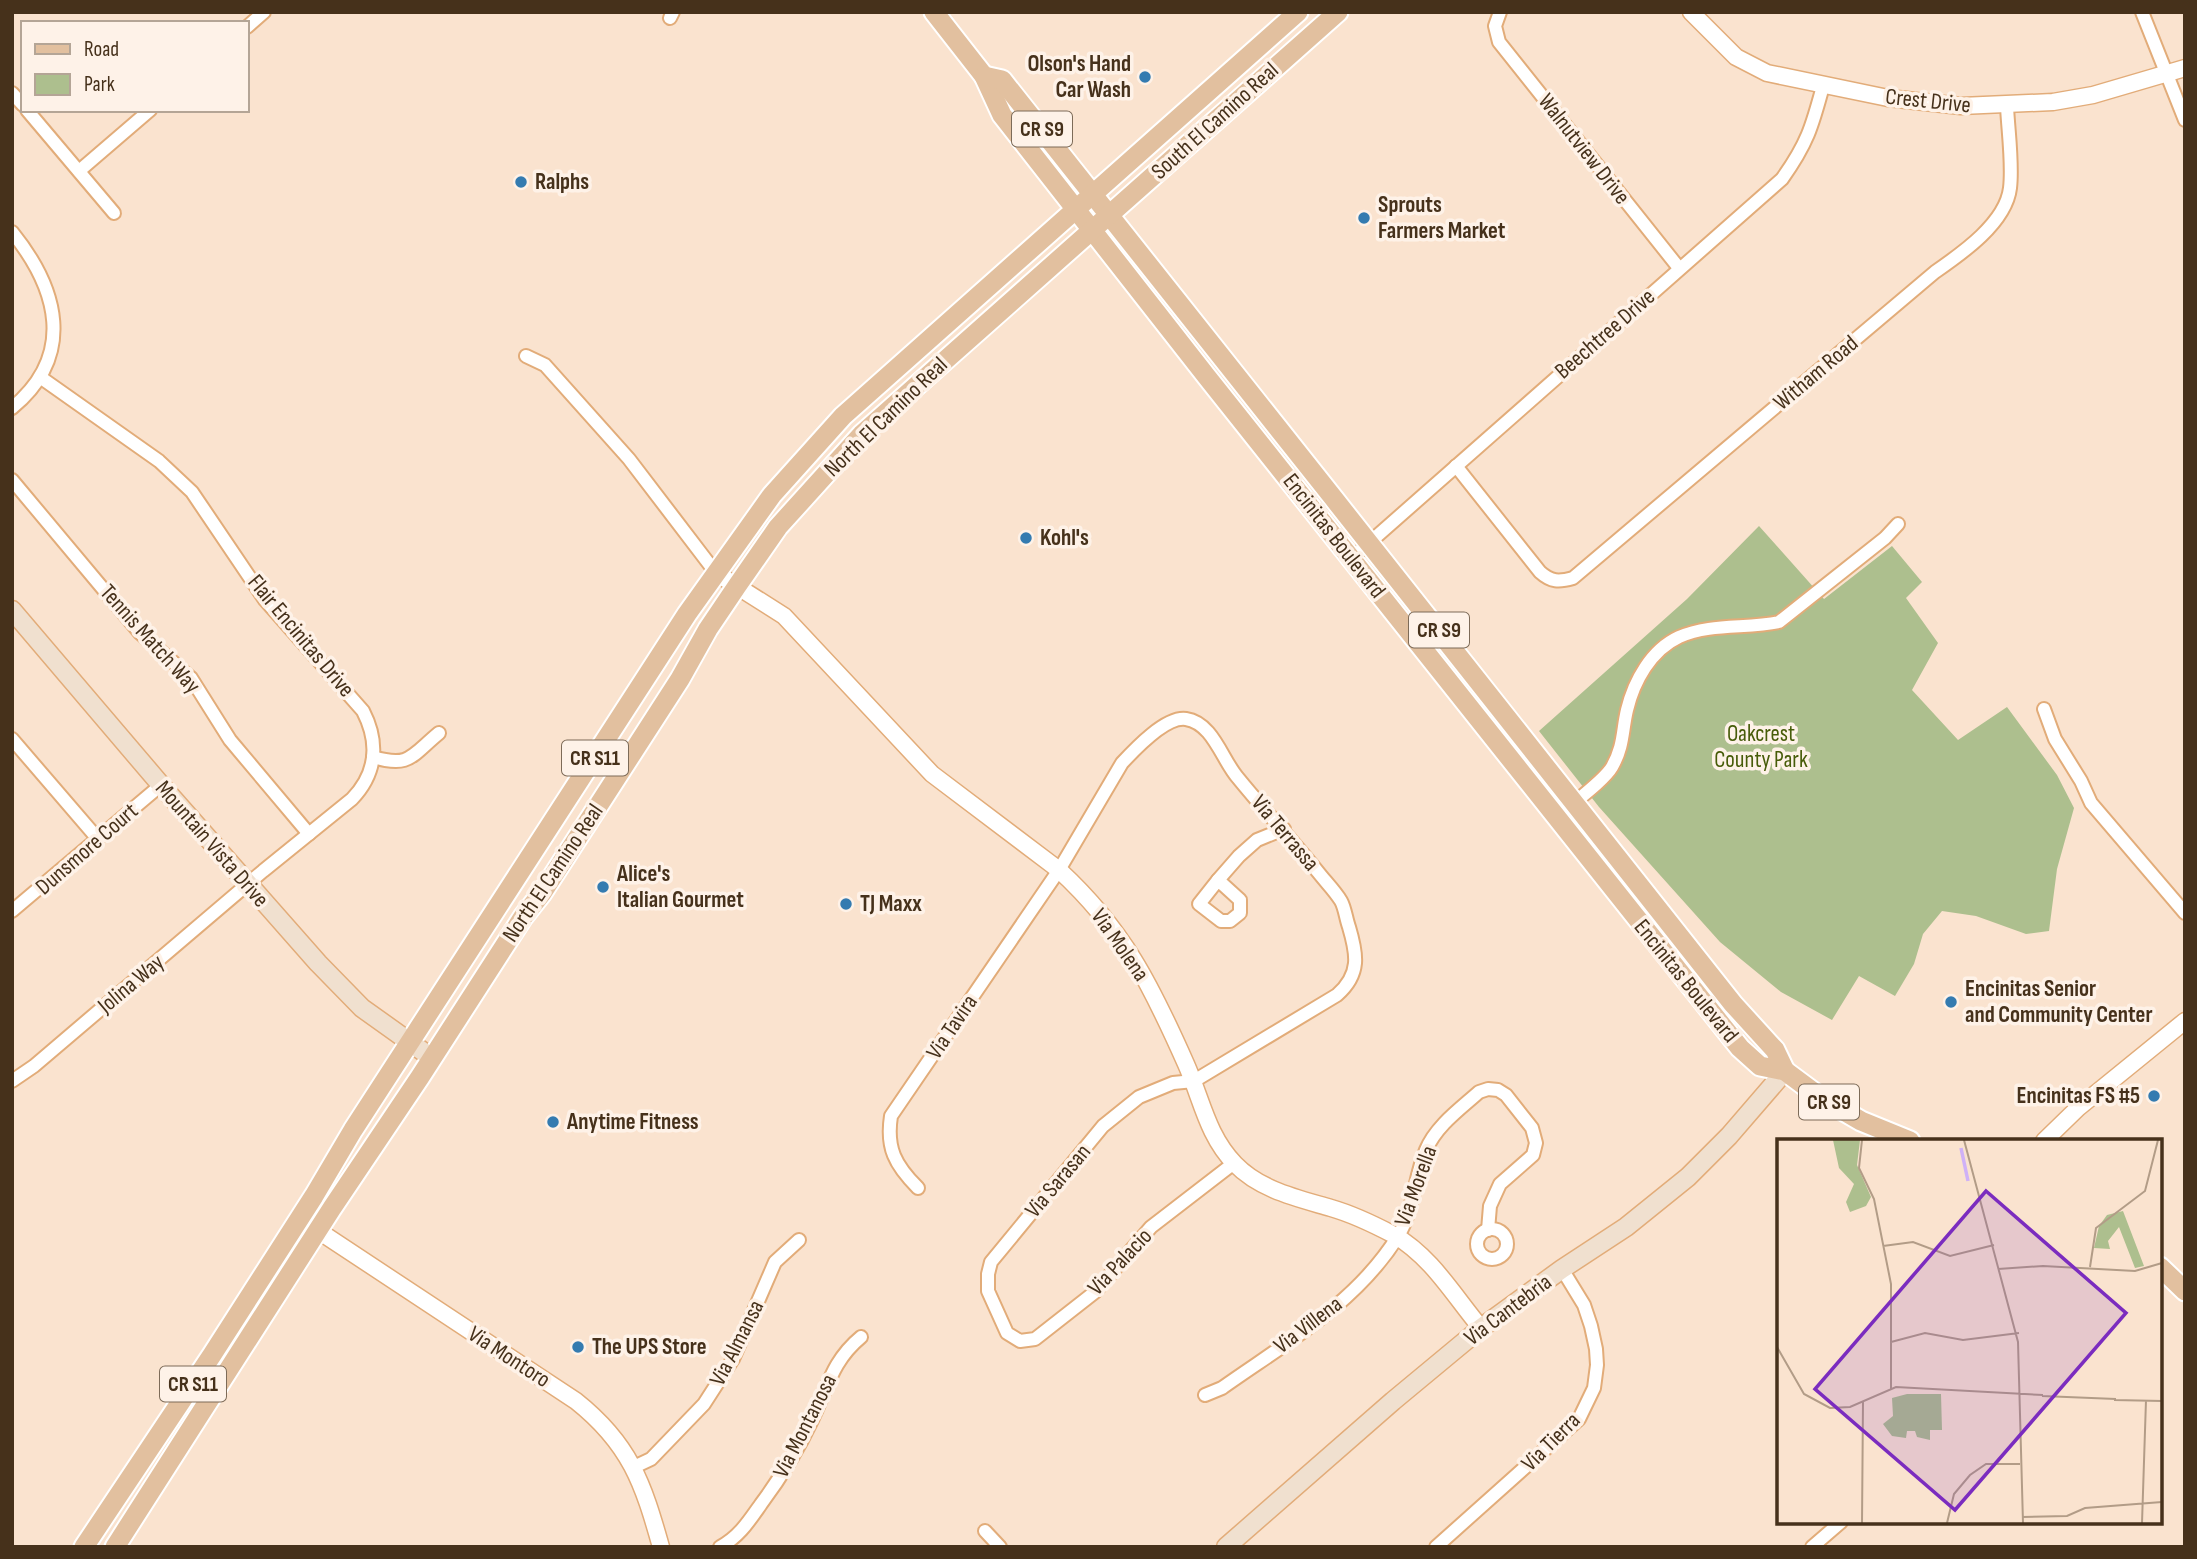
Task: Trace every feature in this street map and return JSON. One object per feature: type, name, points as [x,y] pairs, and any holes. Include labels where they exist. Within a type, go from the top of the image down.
[{"type":"main road","name":"Encinitas Boulevard","points":[[934,12],[984,76],[1002,115],[1740,1048],[1760,1066],[1785,1071],[1820,1097],[1861,1121],[1905,1139]]},
{"type":"main road","name":"South El Camino Real","points":[[1092,230],[1338,12]]},
{"type":"main road","name":"South El Camino Real","points":[[1075,208],[1292,18]]},
{"type":"main road","points":[[1239,99],[1244,81],[1278,49],[1286,37],[1292,18]]},
{"type":"main road","name":"Encinitas Boulevard","points":[[984,76],[1002,80],[1733,1004],[1775,1049],[1785,1071]]},
{"type":"main road","name":"North El Camino Real","points":[[84,1547],[205,1365],[630,703],[716,573],[772,495],[844,416],[1075,208]]},
{"type":"main road","name":"North El Camino Real","points":[[115,1547],[482,978],[542,893],[680,680],[708,629],[778,527],[862,434],[1092,230]]},
{"type":"main road","points":[[862,434],[862,421],[900,384],[895,369]]},
{"type":"main road","points":[[1231,407],[1256,422],[1290,464],[1303,460]]},
{"type":"main road","points":[[768,542],[775,522],[824,464],[822,441]]},
{"type":"main road","name":"Mountain Vista Drive","points":[[12,610],[247,885],[318,963],[362,1008],[432,1058]]},
{"type":"main road","points":[[596,808],[592,787],[629,724],[630,703]]},
{"type":"main road","name":"Via Cantebria","points":[[1226,1547],[1481,1328],[1562,1269],[1626,1227],[1688,1177],[1729,1136],[1785,1071]]},
{"type":"main road","points":[[2162,1269],[2185,1291]]},
{"type":"main road","points":[[178,1451],[176,1437],[205,1388],[205,1365]]},
{"type":"street","points":[[248,26],[264,12]]},
{"type":"street","name":"Walnutview Drive","points":[[1500,12],[1495,26],[1499,42],[1679,268]]},
{"type":"street","name":"Crest Drive","points":[[1691,12],[1736,57],[1767,73],[1888,98],[1961,106],[2053,102],[2093,95],[2185,68]]},
{"type":"street","points":[[2142,12],[2185,120]]},
{"type":"street","name":"Beechtree Drive","points":[[1352,558],[1782,179],[1803,148],[1812,127],[1823,86]]},
{"type":"street","name":"Witham Road","points":[[1456,466],[1540,572],[1549,580],[1573,578],[1935,272],[1972,246],[2001,212],[2010,190],[2007,106]]},
{"type":"street","points":[[29,112],[114,213]]},
{"type":"street","points":[[79,171],[148,112]]},
{"type":"street","points":[[12,232],[29,253],[49,293],[54,312],[53,337],[40,377],[14,407]]},
{"type":"street","points":[[526,356],[545,365],[629,459],[716,573]]},
{"type":"street","name":"Flair Encinitas Drive","points":[[40,377],[159,461],[192,492],[265,600],[363,711],[371,726],[373,757],[370,774],[363,788],[247,885]]},
{"type":"street","name":"Tennis Match Way","points":[[12,480],[140,633],[191,678],[230,740],[309,834]]},
{"type":"street","points":[[1556,818],[1611,769],[1624,739],[1627,709],[1644,667],[1659,651],[1678,638],[1711,627],[1762,626],[1779,622],[1885,538],[1898,524]]},
{"type":"street","name":"Via Molena","points":[[716,573],[784,616],[932,774],[1059,870],[1115,931],[1158,999],[1194,1081],[1210,1132],[1234,1163],[1245,1173],[1280,1193],[1303,1202],[1332,1208],[1397,1237],[1435,1269],[1481,1328]]},
{"type":"street","points":[[2043,709],[2055,739],[2091,803],[2185,914]]},
{"type":"street","name":"Via Terrassa","points":[[1059,870],[1122,763],[1135,749],[1171,721],[1185,719],[1199,724],[1210,735],[1236,776],[1284,829],[1342,902],[1356,952],[1348,985],[1337,995],[1194,1081]]},
{"type":"street","points":[[373,757],[392,763],[404,762],[439,733]]},
{"type":"street","points":[[12,739],[98,839]]},
{"type":"street","name":"Dunsmore Court","points":[[12,911],[161,785]]},
{"type":"street","points":[[1218,880],[1238,856],[1257,840],[1284,829]]},
{"type":"street","name":"Via Tavira","points":[[918,1188],[903,1174],[892,1152],[887,1137],[891,1116],[1059,870]]},
{"type":"street","name":"Jolina Way","points":[[12,1081],[34,1066],[247,885]]},
{"type":"street","points":[[2046,1139],[2078,1108],[2185,1021]]},
{"type":"street","name":"Via Sarasan","points":[[1005,1328],[988,1291],[991,1262],[1103,1126],[1139,1097],[1173,1083],[1194,1081]]},
{"type":"street","name":"Via Morella","points":[[1397,1237],[1407,1217],[1426,1151],[1435,1134],[1479,1092],[1488,1089],[1498,1090],[1506,1096],[1532,1128],[1536,1143],[1532,1154],[1500,1184],[1490,1206],[1488,1230]]},
{"type":"street","name":"Via Palacio","points":[[1005,1328],[1007,1333],[1020,1341],[1035,1339],[1095,1292],[1151,1227],[1234,1163]]},
{"type":"street","name":"Via Montoro","points":[[299,1218],[576,1401],[610,1432],[634,1467],[661,1547]]},
{"type":"street","name":"Via Villena","points":[[1205,1395],[1222,1388],[1341,1303],[1397,1237]]},
{"type":"street","name":"Via Almansa","points":[[634,1467],[651,1459],[704,1405],[733,1359],[775,1262],[799,1240]]},
{"type":"street","name":"Via Tierra","points":[[1436,1547],[1579,1419],[1594,1388],[1597,1365],[1591,1326],[1584,1305],[1562,1269]]},
{"type":"street","name":"Via Montanosa","points":[[720,1547],[744,1529],[790,1464],[839,1359],[861,1336]]},
{"type":"street","points":[[1812,1547],[1840,1524]]},
{"type":"street","points":[[985,1531],[1000,1547]]},
{"type":"green space","name":"Oakcrest County Park","points":[[1759,526],[1824,599],[1892,546],[1922,582],[1906,598],[1938,643],[1912,690],[1958,740],[2007,707],[2057,775],[2074,808],[2057,869],[2049,931],[2026,934],[1976,916],[1942,911],[1923,934],[1914,964],[1895,996],[1859,976],[1832,1020],[1781,992],[1720,942],[1599,807],[1539,731],[1687,599]]},
{"type":"place","name":"Olson's Hand Car Wash","points":[[1145,77]]},
{"type":"place","name":"Ralphs","points":[[521,182]]},
{"type":"place","name":"Sprouts Farmers Market","points":[[1364,218]]},
{"type":"place","name":"Kohl's","points":[[1026,538]]},
{"type":"place","name":"Alice's Italian Gourmet","points":[[603,887]]},
{"type":"place","name":"TJ Maxx","points":[[846,904]]},
{"type":"place","name":"Encinitas Senior and Community Center","points":[[1951,1002]]},
{"type":"place","name":"Encinitas FS #5","points":[[2154,1096]]},
{"type":"place","name":"Anytime Fitness","points":[[553,1122]]},
{"type":"place","name":"The UPS Store","points":[[578,1347]]}]
